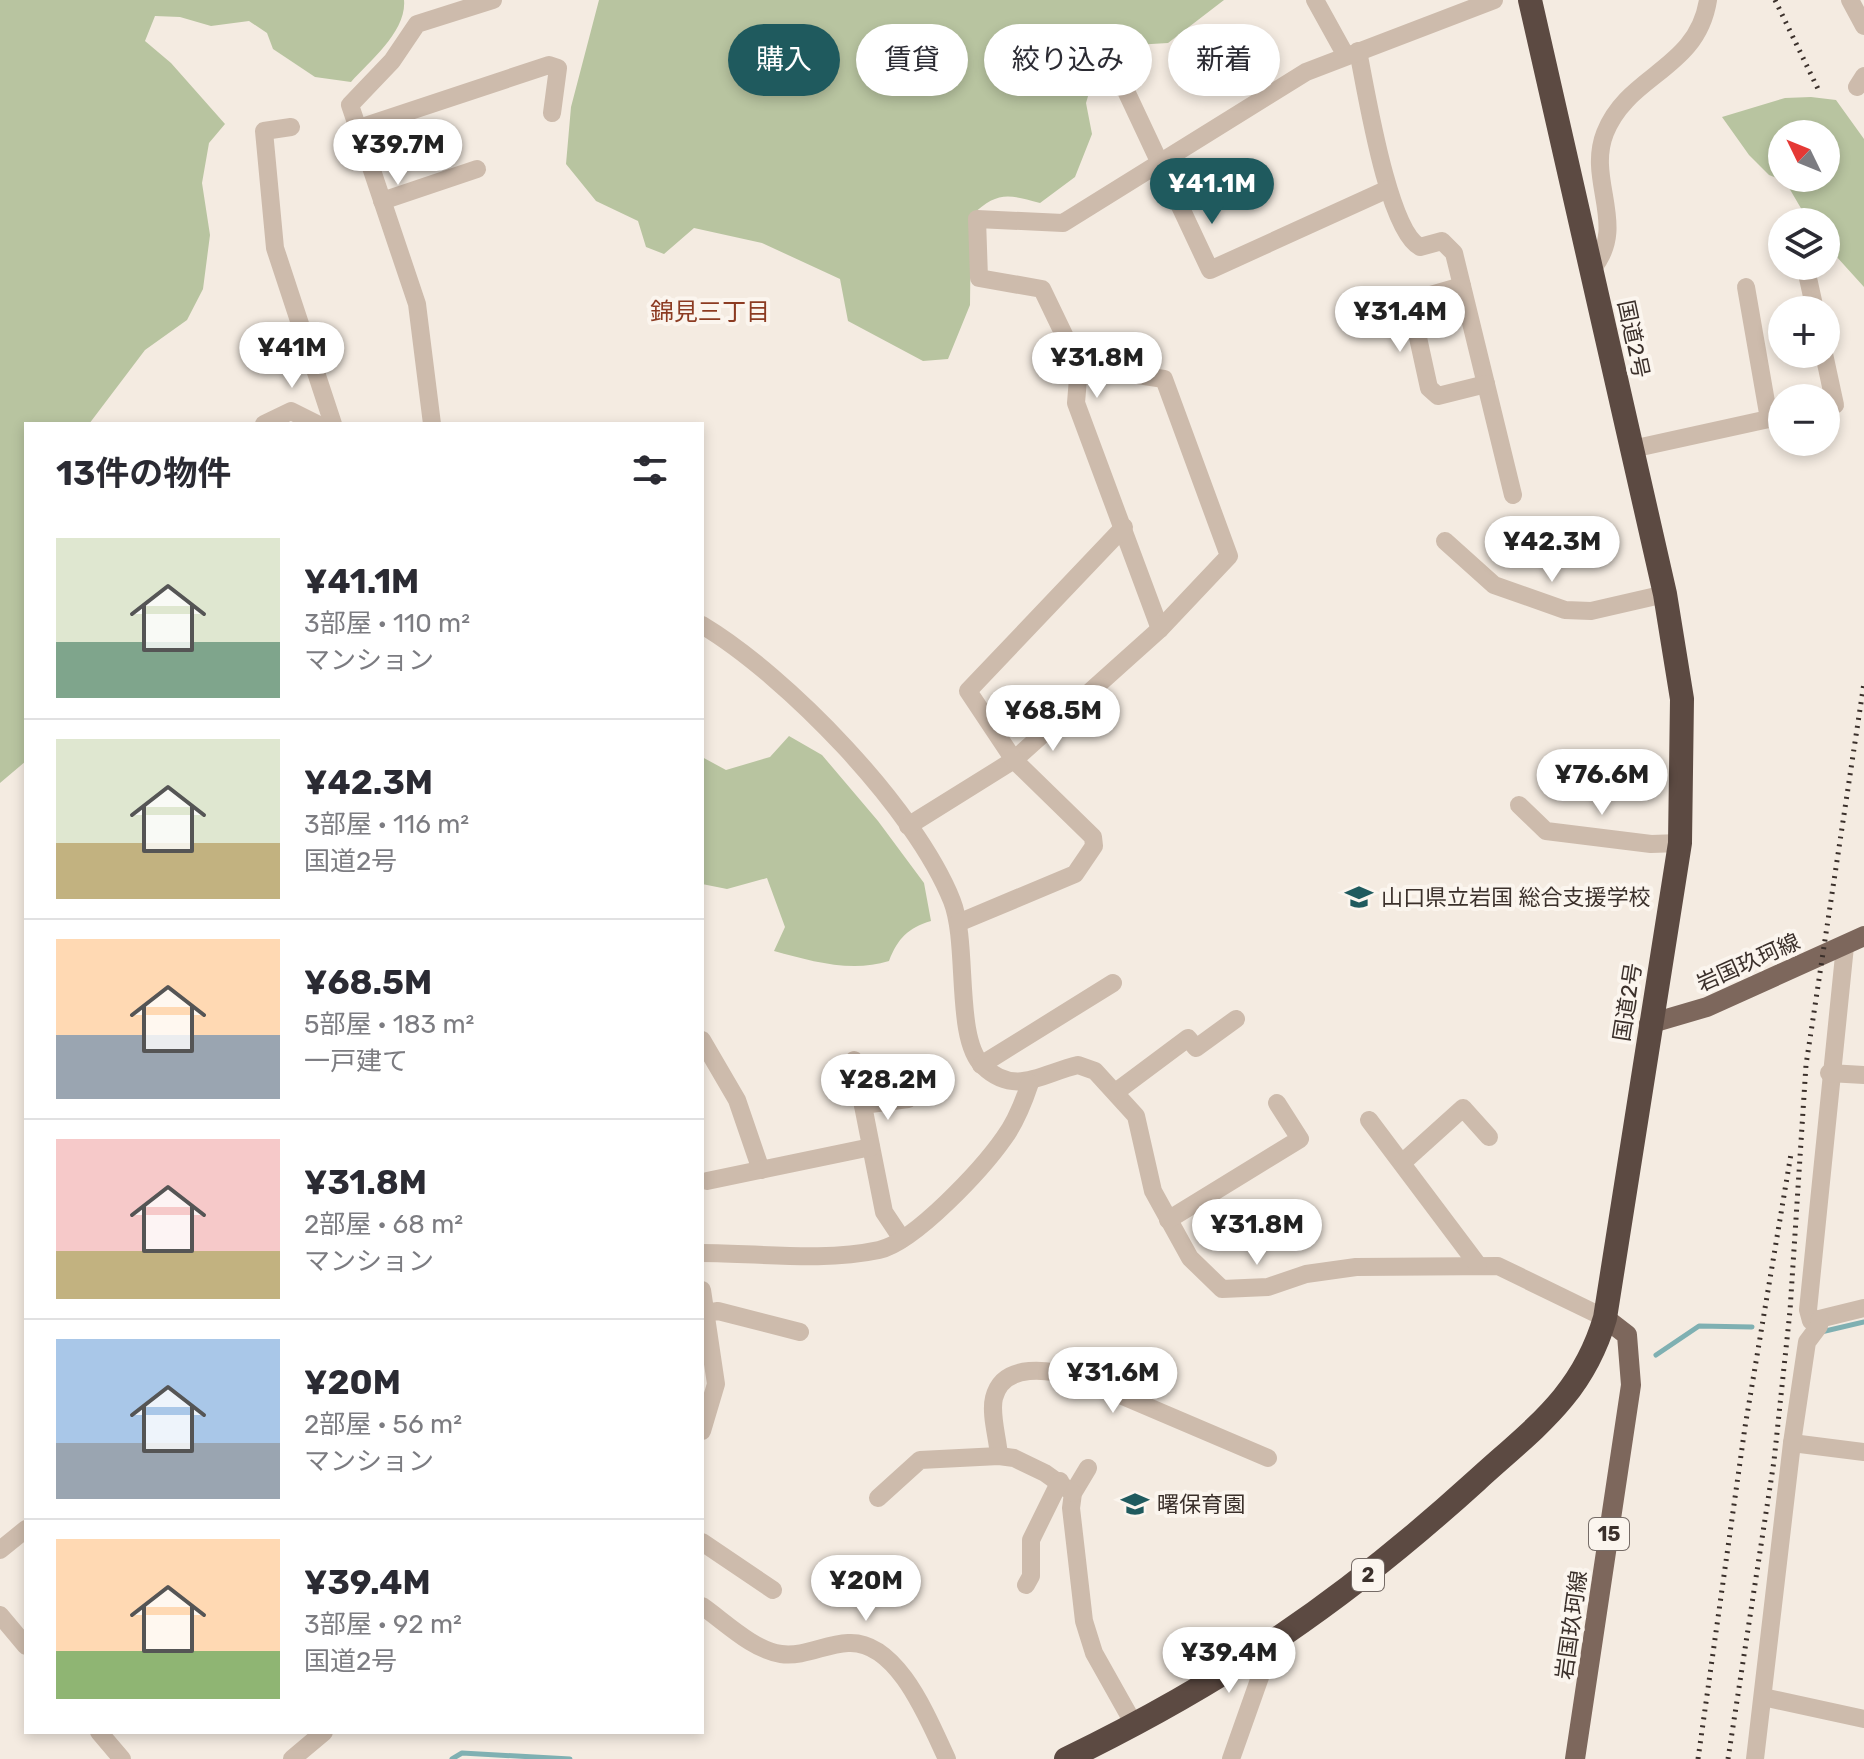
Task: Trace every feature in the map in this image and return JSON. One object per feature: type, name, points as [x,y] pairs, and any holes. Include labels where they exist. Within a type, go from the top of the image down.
[{"type":"highway","name":"国道2号","points":[[1066,1759],[1135,1726],[1271,1646],[1400,1550],[1568,1395],[1595,1352],[1605,1318],[1680,843],[1682,699],[1665,594],[1530,0]]},
{"type":"main road","name":"岩国玖珂線","points":[[1649,1024],[1707,1007],[1864,936]]},
{"type":"main road","name":"岩国玖珂線","points":[[1575,1759],[1631,1385],[1627,1335],[1605,1318]]},
{"type":"street","points":[[432,422],[417,304],[350,105],[392,61],[417,24],[493,0]]},
{"type":"street","points":[[1315,0],[1352,53],[1388,189],[1410,242],[1420,247],[1442,241],[1454,253],[1513,495]]},
{"type":"street","points":[[1160,629],[1076,403],[1079,366],[1042,289],[979,278],[977,219],[1063,223],[1306,72],[1494,0]]},
{"type":"street","points":[[1592,269],[1606,253],[1610,233],[1602,189],[1604,134],[1633,95],[1686,50],[1701,32],[1708,0]]},
{"type":"street","points":[[1850,0],[1864,26]]},
{"type":"street","points":[[356,129],[549,65],[558,68],[552,113]]},
{"type":"street","points":[[1128,96],[1210,270],[1388,189]]},
{"type":"street","points":[[291,127],[264,131],[275,248],[332,422]]},
{"type":"street","points":[[382,201],[477,169]]},
{"type":"street","points":[[1462,286],[1410,301],[1429,388],[1438,396],[1486,384]]},
{"type":"street","points":[[1746,287],[1768,384]]},
{"type":"street","points":[[908,826],[1014,760],[1160,629],[1229,556],[1164,379],[1079,366]]},
{"type":"street","points":[[268,422],[291,411],[313,422]]},
{"type":"street","points":[[1632,449],[1768,420]]},
{"type":"street","points":[[958,923],[1075,874],[1094,846],[1093,837],[1014,760],[968,691],[1124,527]]},
{"type":"street","points":[[1445,541],[1494,585],[1565,610],[1591,611],[1665,594]]},
{"type":"street","points":[[704,626],[771,673],[818,719],[908,826],[952,900],[958,923],[967,1033],[981,1065],[1015,1083],[1030,1083],[1078,1065],[1095,1071],[1117,1091],[1136,1116],[1153,1191],[1168,1220],[1190,1258],[1222,1289],[1268,1287],[1306,1274],[1356,1267],[1498,1266],[1605,1318]]},
{"type":"street","points":[[1519,805],[1546,831],[1651,844],[1680,843]]},
{"type":"street","points":[[1845,946],[1829,1073],[1808,1310],[1811,1321],[1819,1322],[1864,1308]]},
{"type":"street","points":[[981,1065],[1113,983]]},
{"type":"street","points":[[1117,1091],[1188,1038],[1196,1048],[1236,1019]]},
{"type":"street","points":[[704,1043],[737,1100],[761,1170]]},
{"type":"street","points":[[854,1060],[884,1212],[902,1239]]},
{"type":"street","points":[[1829,1073],[1864,1075]]},
{"type":"street","points":[[704,1253],[840,1254],[881,1250],[902,1239],[948,1201],[1005,1137],[1030,1083]]},
{"type":"street","points":[[863,1105],[908,1099]]},
{"type":"street","points":[[1168,1220],[1300,1139],[1277,1103]]},
{"type":"street","points":[[1402,1163],[1463,1108],[1489,1137]]},
{"type":"street","points":[[1369,1120],[1478,1265]]},
{"type":"street","points":[[707,1181],[871,1147]]},
{"type":"street","points":[[704,1305],[716,1384],[704,1424]]},
{"type":"street","points":[[705,1313],[718,1311],[800,1332]]},
{"type":"street","points":[[1755,1759],[1792,1443],[1807,1342],[1819,1322]]},
{"type":"street","points":[[999,1456],[993,1400],[999,1386],[1021,1372],[1048,1369],[1078,1377],[1268,1458]]},
{"type":"street","points":[[1792,1443],[1864,1452]]},
{"type":"street","points":[[878,1498],[920,1460],[1014,1458],[1067,1487]]},
{"type":"street","points":[[1026,1585],[1031,1576],[1031,1540],[1067,1487],[1088,1468]]},
{"type":"street","points":[[1067,1487],[1084,1621],[1094,1653],[1135,1726]]},
{"type":"street","points":[[0,1550],[24,1531]]},
{"type":"street","points":[[704,1543],[773,1590]]},
{"type":"street","points":[[704,1607],[758,1645],[779,1654],[802,1655],[845,1643],[862,1643],[881,1654],[920,1701],[947,1759]]},
{"type":"street","points":[[2,1623],[24,1644]]},
{"type":"street","points":[[1231,1759],[1271,1646]]},
{"type":"street","points":[[1763,1697],[1864,1719]]},
{"type":"street","points":[[101,1734],[122,1759]]},
{"type":"street","points":[[292,1759],[322,1734]]},
{"type":"green space","points":[[0,0],[404,0],[400,23],[394,34],[351,82],[315,77],[273,49],[267,33],[249,21],[211,26],[180,17],[155,16],[145,41],[171,63],[225,124],[209,143],[202,183],[210,235],[203,289],[187,320],[145,350],[91,422],[24,422],[24,763],[0,783]]},
{"type":"green space","points":[[599,0],[1224,0],[1193,24],[1168,24],[1168,43],[1152,44],[1152,24],[984,24],[984,96],[1088,96],[1086,103],[1092,134],[1075,177],[1040,203],[1003,197],[988,202],[971,216],[970,305],[948,359],[923,361],[848,321],[840,279],[762,243],[694,228],[664,254],[646,247],[638,221],[596,201],[566,164],[571,107]]},
{"type":"green space","points":[[1785,98],[1836,100],[1864,139],[1864,287],[1840,260],[1840,208],[1801,208],[1791,192],[1840,192],[1840,120],[1768,120],[1768,174],[1749,155],[1722,117]]},
{"type":"green space","points":[[789,736],[822,755],[878,821],[924,883],[931,921],[905,935],[889,961],[846,966],[774,951],[785,927],[767,878],[727,889],[704,884],[704,758],[726,770],[770,757]]},
{"type":"waterway","points":[[1821,1332],[1864,1322]]},
{"type":"waterway","points":[[1656,1355],[1699,1326],[1752,1327]]},
{"type":"waterway","points":[[452,1759],[462,1753],[570,1759]]},
{"type":"railway","points":[[1775,0],[1820,93]]},
{"type":"railway","points":[[1728,1759],[1774,1461],[1790,1311],[1806,1065],[1864,683]]},
{"type":"railway","points":[[1698,1759],[1745,1427],[1791,1154]]},
{"type":"place","name":"山口県立岩国 総合支援学校","points":[[1359,897]]},
{"type":"place","name":"曙保育園","points":[[1135,1504]]},
{"type":"district","name":"錦見三丁目","points":[[710,312]]}]
